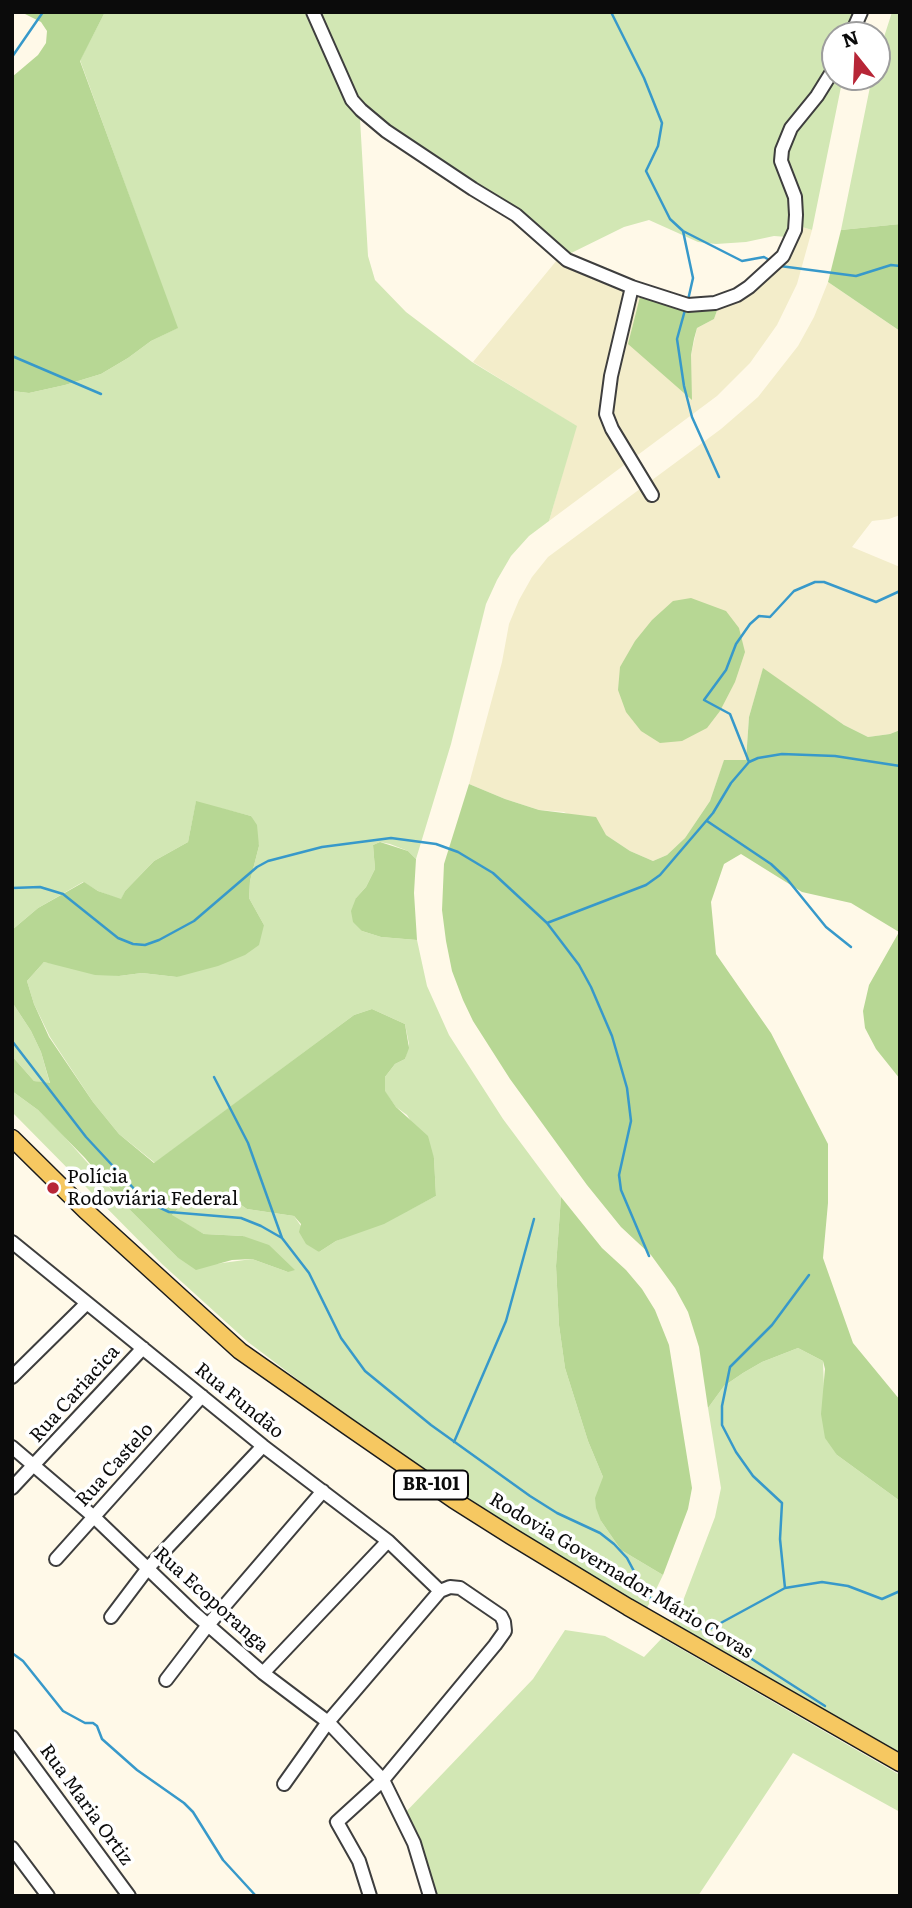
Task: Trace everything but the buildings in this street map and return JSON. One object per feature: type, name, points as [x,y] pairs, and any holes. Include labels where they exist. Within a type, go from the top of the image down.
[{"type":"main road","name":"Rodovia Governador Mário Covas","points":[[12,1138],[86,1211],[240,1351],[325,1411],[511,1536],[628,1607],[900,1763]]},
{"type":"street","points":[[313,12],[347,92],[361,110],[429,160],[516,215],[567,260],[632,287],[688,305],[715,303],[737,295],[750,287],[783,256],[795,230],[796,215],[795,197],[781,161],[782,150],[791,128],[821,89]]},
{"type":"street","points":[[632,287],[611,376],[606,414],[612,429],[652,495]]},
{"type":"street","name":"Rua Fundão","points":[[15,1250],[87,1303],[263,1446],[388,1541],[443,1590]]},
{"type":"street","points":[[12,1377],[87,1303]]},
{"type":"street","name":"Rua Cariacica","points":[[12,1488],[143,1348]]},
{"type":"street","name":"Rua Castelo","points":[[56,1559],[202,1396]]},
{"type":"street","points":[[111,1617],[148,1568],[263,1446]]},
{"type":"street","name":"Rua Ecoporanga","points":[[12,1447],[94,1517],[263,1673],[328,1722],[383,1780],[414,1843],[430,1896]]},
{"type":"street","points":[[166,1681],[208,1625],[323,1491]]},
{"type":"street","points":[[263,1673],[388,1541]]},
{"type":"street","points":[[284,1784],[328,1722],[443,1590],[460,1588],[500,1616],[505,1631],[495,1645],[383,1780],[337,1822],[359,1861],[370,1896]]},
{"type":"street","name":"Rua Maria Ortiz","points":[[12,1737],[129,1896]]},
{"type":"street","points":[[12,1848],[48,1896]]},
{"type":"shaded area","points":[[799,226],[812,230],[797,284],[777,325],[750,363],[717,396],[549,521],[576,426],[473,362],[557,260],[641,293],[691,355],[697,328],[714,319],[719,305],[747,293]]},
{"type":"shaded area","points":[[828,282],[900,331],[900,515],[872,521],[852,547],[900,567],[900,730],[868,737],[844,725],[763,669],[749,717],[746,760],[724,761],[710,801],[685,838],[667,855],[653,861],[630,851],[564,812],[539,810],[469,784],[502,662],[509,624],[532,577],[548,557],[721,429],[758,397],[798,346],[814,317]]},
{"type":"green space","points":[[21,12],[105,12],[80,61],[178,328],[151,341],[101,374],[29,393],[12,391],[12,77],[38,55],[46,43],[47,31],[41,22]]},
{"type":"green space","points":[[105,12],[862,12],[859,21],[821,21],[821,91],[840,91],[812,230],[799,226],[787,237],[774,236],[746,242],[716,244],[698,242],[649,220],[624,227],[557,260],[549,245],[524,221],[453,184],[360,119],[368,256],[375,280],[406,312],[472,362],[577,426],[549,521],[529,536],[511,556],[486,604],[451,744],[416,859],[408,851],[390,844],[380,842],[373,845],[375,869],[366,887],[356,898],[362,931],[381,937],[417,940],[427,986],[449,1035],[503,1119],[561,1197],[556,1266],[559,1325],[565,1368],[588,1441],[603,1477],[601,1521],[621,1550],[663,1575],[647,1608],[481,1513],[387,1447],[248,1342],[162,1264],[12,1112],[12,1091],[38,1110],[62,1134],[125,1205],[177,1257],[215,1264],[252,1259],[288,1272],[243,1236],[204,1234],[171,1216],[180,1207],[197,1201],[199,1195],[225,1194],[247,1209],[294,1216],[319,1252],[336,1241],[436,1196],[434,1158],[407,1115],[396,1107],[385,1092],[385,1077],[395,1064],[405,1059],[409,1044],[405,1024],[372,1009],[354,1015],[155,1163],[119,1134],[93,1102],[50,1037],[34,1004],[27,981],[44,962],[119,976],[142,973],[177,977],[264,925],[249,898],[250,881],[259,846],[251,816],[196,802],[188,842],[154,861],[125,891],[121,900],[83,882],[38,908],[12,930],[12,391],[29,393],[101,374],[151,341],[177,328],[80,60]]},
{"type":"green space","points":[[892,12],[900,12],[900,224],[841,230],[869,91],[891,91],[889,21]]},
{"type":"green space","points":[[900,224],[900,331],[828,282],[841,230]]},
{"type":"green space","points":[[641,293],[696,311],[719,305],[714,319],[697,328],[691,355],[692,400],[628,344]]},
{"type":"green space","points":[[691,598],[726,611],[739,628],[745,652],[735,682],[720,711],[707,728],[682,741],[660,743],[641,731],[626,712],[618,690],[620,667],[635,641],[652,620],[673,601]]},
{"type":"green space","points":[[763,668],[844,725],[868,737],[900,730],[900,1079],[876,1049],[865,1028],[863,1011],[869,985],[899,932],[851,903],[802,892],[741,854],[724,864],[711,902],[716,954],[771,1033],[828,1144],[828,1203],[823,1258],[853,1343],[900,1400],[900,1501],[837,1455],[825,1438],[821,1414],[825,1369],[823,1361],[798,1348],[762,1362],[743,1373],[724,1386],[708,1408],[699,1347],[688,1312],[675,1288],[651,1255],[621,1227],[587,1185],[510,1079],[473,1021],[463,1000],[452,971],[446,941],[442,910],[444,864],[469,784],[539,810],[596,817],[606,835],[630,851],[653,861],[667,855],[685,838],[710,801],[724,760],[746,760],[749,717]]},
{"type":"green space","points":[[196,801],[251,816],[257,825],[259,846],[250,881],[249,898],[264,925],[259,945],[245,955],[218,966],[177,977],[142,973],[95,975],[44,962],[27,981],[49,1037],[93,1102],[119,1134],[154,1163],[354,1015],[372,1009],[405,1024],[409,1048],[405,1059],[395,1064],[385,1077],[385,1091],[396,1107],[428,1136],[434,1158],[436,1196],[384,1224],[336,1241],[319,1252],[306,1244],[299,1232],[301,1224],[294,1216],[247,1209],[225,1194],[200,1195],[197,1201],[180,1207],[172,1215],[204,1234],[243,1236],[269,1245],[295,1270],[288,1272],[252,1259],[232,1260],[196,1270],[177,1257],[125,1205],[85,1158],[38,1110],[12,1091],[12,1056],[34,1081],[50,1083],[41,1052],[12,1002],[12,930],[38,908],[84,882],[98,891],[121,899],[125,891],[154,861],[188,842]]},
{"type":"green space","points":[[380,842],[408,851],[416,859],[414,893],[417,940],[381,937],[362,931],[353,922],[351,911],[356,898],[366,887],[375,869],[373,845]]},
{"type":"green space","points":[[12,1002],[41,1052],[50,1084],[34,1081],[12,1056]]},
{"type":"green space","points":[[561,1197],[602,1248],[642,1289],[655,1310],[669,1345],[692,1488],[688,1509],[663,1575],[621,1550],[601,1521],[596,1508],[595,1498],[603,1477],[588,1441],[565,1368],[559,1325],[556,1266]]},
{"type":"green space","points":[[798,1348],[823,1361],[824,1389],[837,1455],[900,1501],[900,1755],[672,1622],[678,1614],[715,1517],[721,1488],[708,1408],[724,1386],[743,1373],[762,1362]]},
{"type":"green space","points":[[565,1630],[605,1636],[644,1657],[662,1638],[900,1775],[900,1812],[793,1753],[698,1896],[427,1896],[402,1816],[533,1679]]},
{"type":"waterway","points":[[12,57],[43,12]]},
{"type":"waterway","points":[[611,12],[644,78],[662,123],[658,146],[646,171],[670,219],[683,231],[742,261],[764,257],[771,261]]},
{"type":"waterway","points":[[683,231],[693,278],[688,300]]},
{"type":"waterway","points":[[780,266],[856,276],[891,265],[900,266]]},
{"type":"waterway","points":[[685,310],[677,339],[684,386],[692,417],[719,477]]},
{"type":"waterway","points":[[12,356],[101,394]]},
{"type":"waterway","points":[[749,762],[730,714],[704,700],[726,670],[736,644],[750,624],[759,616],[770,617],[794,591],[815,582],[824,582],[876,602],[900,591]]},
{"type":"waterway","points":[[547,923],[646,885],[660,875],[713,813],[731,783],[749,762],[782,754],[835,756],[900,766]]},
{"type":"waterway","points":[[707,821],[771,864],[787,879],[826,927],[851,947]]},
{"type":"waterway","points":[[12,888],[40,887],[63,894],[118,938],[145,945],[194,921],[257,867],[268,861],[322,847],[391,838],[436,844],[458,852],[493,873],[547,923],[579,965],[591,987],[612,1036],[627,1088],[631,1121],[619,1175],[621,1190],[649,1256]]},
{"type":"waterway","points":[[12,1041],[86,1137],[150,1203],[169,1212],[241,1218],[282,1238],[309,1273],[341,1338],[365,1371],[431,1425],[530,1496],[557,1513],[600,1533],[614,1544],[627,1558],[645,1592],[655,1603],[730,1645],[825,1706]]},
{"type":"waterway","points":[[214,1077],[248,1143],[282,1238]]},
{"type":"waterway","points":[[454,1442],[506,1321],[534,1219]]},
{"type":"waterway","points":[[785,1588],[780,1539],[782,1503],[753,1476],[736,1452],[722,1425],[722,1406],[730,1367],[772,1325],[809,1275]]},
{"type":"waterway","points":[[706,1631],[785,1588],[822,1582],[848,1586],[882,1599],[900,1591]]},
{"type":"waterway","points":[[12,1653],[23,1661],[63,1711],[97,1726],[102,1739],[137,1770],[184,1803],[193,1812],[223,1860],[256,1896]]},
{"type":"place","name":"Polícia Rodoviária Federal","points":[[53,1188]]}]
